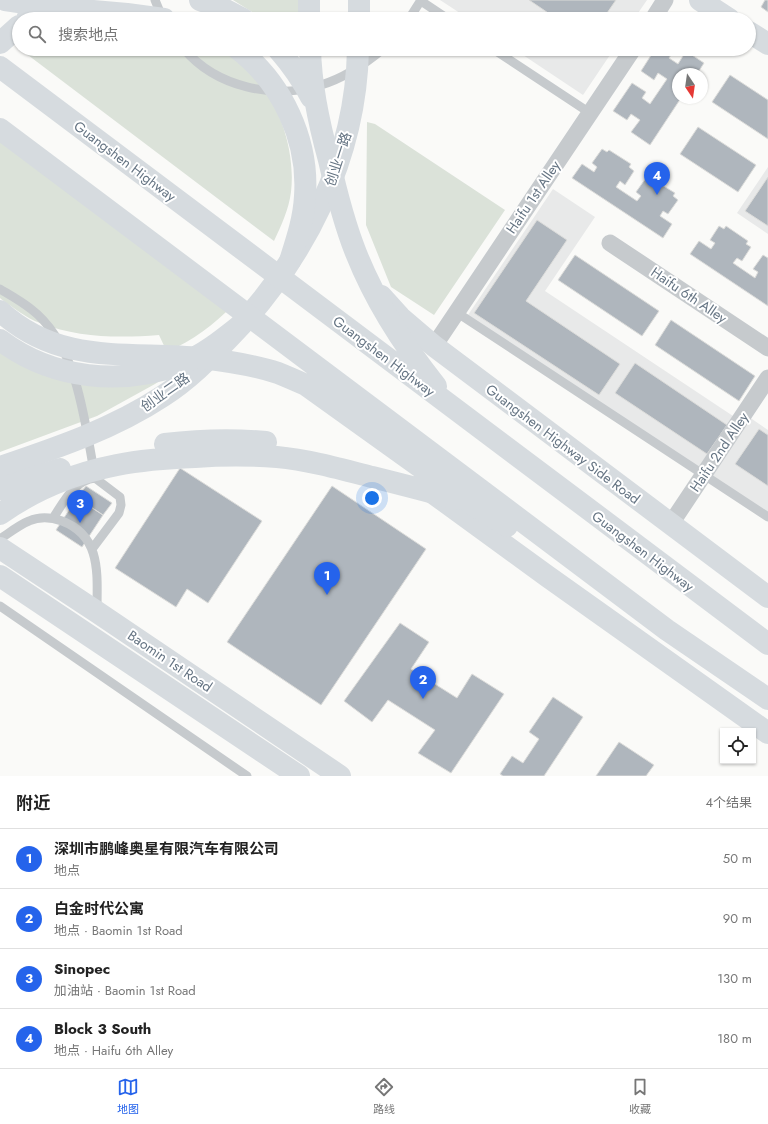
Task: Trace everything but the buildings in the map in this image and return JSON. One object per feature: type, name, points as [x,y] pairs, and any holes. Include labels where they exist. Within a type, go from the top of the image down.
[{"type":"main road","points":[[5,0],[53,7],[106,12]]},
{"type":"main road","points":[[36,12],[51,0]]},
{"type":"main road","points":[[41,12],[70,0]]},
{"type":"main road","points":[[200,0],[230,12]]},
{"type":"main road","points":[[309,0],[309,12]]},
{"type":"main road","points":[[359,0],[359,12]]},
{"type":"main road","points":[[700,0],[718,12]]},
{"type":"main road","points":[[0,43],[12,32]]},
{"type":"main road","points":[[756,36],[768,44]]},
{"type":"main road","points":[[246,56],[261,70],[287,107],[296,128],[302,150],[305,172],[303,217],[290,261]]},
{"type":"main road","points":[[284,56],[300,77],[317,109]]},
{"type":"main road","points":[[311,56],[317,109],[337,195],[347,230],[356,254],[382,307],[409,351],[459,413]]},
{"type":"main road","name":"创业一路","points":[[290,261],[326,196],[338,164],[353,112],[358,56]]},
{"type":"main road","name":"Guangshen Highway","points":[[0,67],[768,644]]},
{"type":"main road","points":[[0,129],[667,630],[768,699]]},
{"type":"main road","name":"创业二路","points":[[0,468],[74,441],[107,427],[134,414],[163,396],[188,378],[212,356],[268,294],[290,261]]},
{"type":"main road","name":"Guangshen Highway Side Road","points":[[368,280],[400,317],[434,346],[670,525],[768,597]]},
{"type":"main road","points":[[0,311],[24,330],[46,342],[71,349],[109,354],[201,358],[251,366],[278,373],[306,386],[472,504],[623,597]]},
{"type":"main road","points":[[0,340],[15,352],[47,366],[81,375],[115,377],[150,373],[183,362],[214,346],[242,324]]},
{"type":"main road","points":[[0,489],[50,472],[112,454],[144,447],[203,441],[254,441],[283,444],[335,454],[377,467],[432,492],[547,576],[768,733]]},
{"type":"main road","points":[[0,514],[11,506],[64,481],[94,474],[117,465],[174,458],[243,456],[277,457],[312,462],[432,492],[472,504]]},
{"type":"main road","name":"Baomin 1st Road","points":[[0,548],[340,776]]},
{"type":"main road","name":"Baomin 1st Road","points":[[2,581],[299,776]]},
{"type":"main road","points":[[741,625],[768,635]]},
{"type":"street","points":[[657,12],[665,0]]},
{"type":"street","name":"Haifu 1st Alley","points":[[434,346],[628,56]]},
{"type":"street","name":"Haifu 6th Alley","points":[[610,243],[768,348]]},
{"type":"street","name":"Haifu 2nd Alley","points":[[670,525],[768,378]]},
{"type":"lane","points":[[156,0],[161,12]]},
{"type":"lane","points":[[413,12],[421,0],[438,12]]},
{"type":"lane","points":[[192,56],[205,68],[225,79],[247,87],[272,91],[296,91],[321,86],[344,76],[374,56]]},
{"type":"lane","points":[[504,56],[590,113]]},
{"type":"lane","points":[[0,289],[32,309],[48,326],[58,340],[70,364],[79,392],[94,474],[120,497],[121,505],[119,513],[92,549]]},
{"type":"lane","points":[[456,312],[768,518]]},
{"type":"lane","points":[[53,518],[76,485],[94,474]]},
{"type":"lane","points":[[0,538],[29,521],[42,518],[53,518],[67,523],[85,536],[92,549],[97,571],[97,612]]},
{"type":"lane","points":[[0,606],[247,776]]},
{"type":"shaded area","points":[[233,0],[298,0],[299,12],[252,12]]},
{"type":"shaded area","points":[[440,0],[647,0],[639,12],[458,12]]},
{"type":"shaded area","points":[[29,56],[234,56],[241,61],[255,76],[267,93],[285,131],[290,152],[292,172],[290,198],[274,241]]},
{"type":"shaded area","points":[[524,56],[609,56],[583,95]]},
{"type":"shaded area","points":[[367,122],[375,124],[505,210],[434,315],[391,287],[366,225]]},
{"type":"shaded area","points":[[0,130],[233,305],[203,332],[167,352],[159,335],[99,336],[69,332],[35,321],[1,299]]},
{"type":"shaded area","points":[[768,167],[768,234],[737,213]]},
{"type":"shaded area","points":[[553,189],[595,217],[545,291],[733,416],[698,468],[468,315]]},
{"type":"shaded area","points":[[0,349],[32,367],[176,370],[155,384],[97,416],[0,452]]},
{"type":"shaded area","points":[[749,417],[768,430],[768,514],[710,476]]},
{"type":"place","name":"Block 3 South","points":[[657,195]]},
{"type":"place","name":"Sinopec","points":[[80,523]]},
{"type":"place","name":"深圳市鹏峰奥星有限汽车有限公司","points":[[327,595]]},
{"type":"place","name":"白金时代公寓","points":[[423,699]]}]
